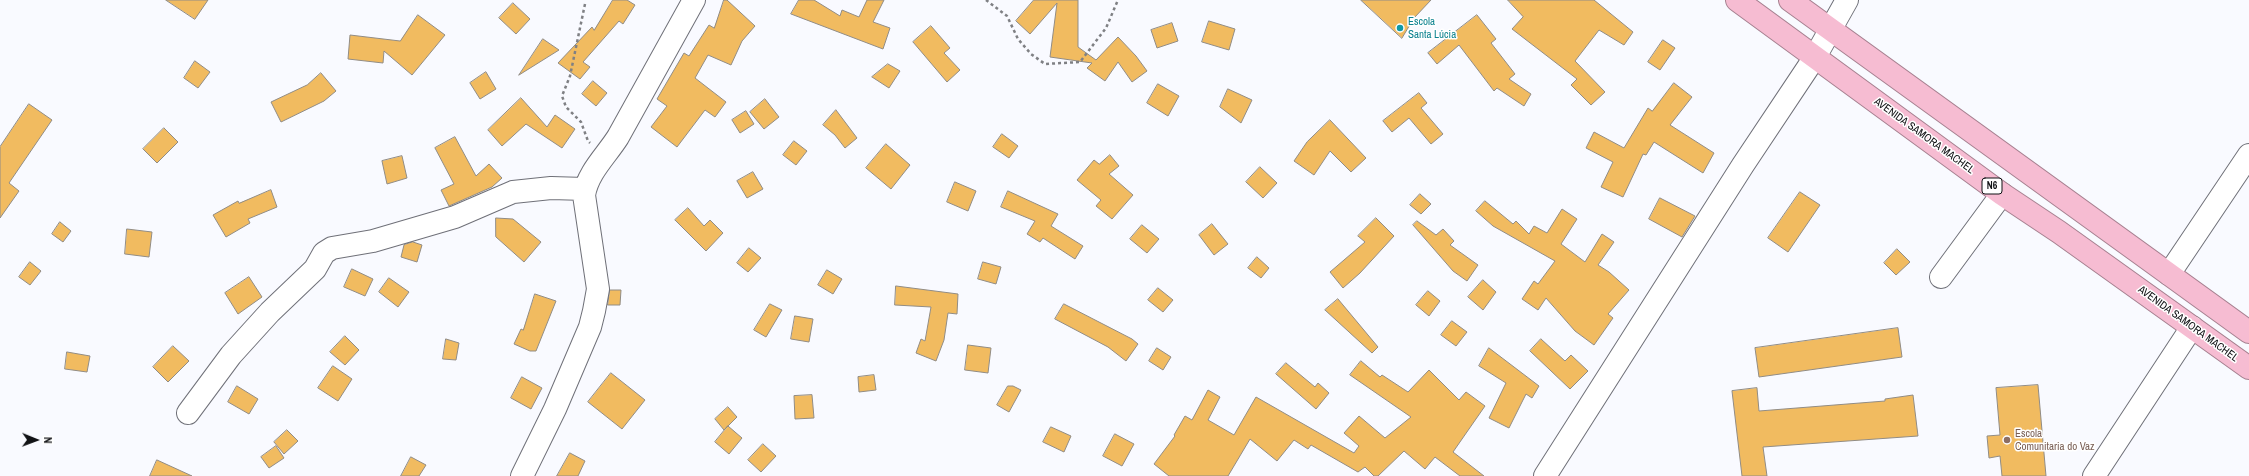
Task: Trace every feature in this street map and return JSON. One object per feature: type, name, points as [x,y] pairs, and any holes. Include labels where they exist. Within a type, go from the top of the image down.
[{"type":"highway","name":"AVENIDA SAMORA MACHEL","points":[[1737,0],[2002,194],[2059,232],[2249,368]]},
{"type":"highway","points":[[1790,0],[2249,332]]},
{"type":"street","points":[[522,476],[555,409],[593,317],[598,289],[584,195],[585,189],[590,176],[607,155],[694,0]]},
{"type":"street","points":[[1545,476],[1831,31],[1848,0]]},
{"type":"street","points":[[2169,274],[2249,155]]},
{"type":"street","points":[[188,413],[231,355],[270,312],[316,269],[324,253],[332,248],[373,241],[455,217],[513,192],[551,188],[585,189]]},
{"type":"street","points":[[1941,277],[2002,194]]},
{"type":"street","points":[[2094,476],[2192,327]]},
{"type":"path","points":[[986,0],[1007,16],[1018,39],[1031,54],[1045,64],[1080,62],[1106,28],[1118,0]]},
{"type":"path","points":[[585,4],[570,76],[562,96],[566,107],[581,122],[588,141],[607,155]]},
{"type":"building","points":[[166,0],[208,0],[195,19]]},
{"type":"building","points":[[613,0],[627,0],[635,5],[623,24],[619,21],[583,62],[590,67],[580,79],[558,63],[592,27],[594,30]]},
{"type":"building","points":[[724,0],[727,0],[755,26],[742,41],[731,65],[708,55],[695,78],[726,102],[715,117],[705,110],[677,147],[651,127],[667,106],[657,99],[684,53],[689,56],[709,25],[714,28]]},
{"type":"building","points":[[799,0],[814,0],[840,16],[842,10],[859,17],[867,0],[884,0],[873,22],[890,28],[883,49],[791,14]]},
{"type":"building","points":[[1034,0],[1078,0],[1078,47],[1096,60],[1118,37],[1136,56],[1147,71],[1132,82],[1118,62],[1105,81],[1087,68],[1092,63],[1050,57],[1057,3],[1030,34],[1016,21]]},
{"type":"building","name":"Escola Santa Lúcia","points":[[1361,0],[1431,0],[1414,18],[1402,38]]},
{"type":"building","points":[[1508,0],[1594,0],[1633,32],[1624,45],[1599,30],[1575,61],[1605,92],[1591,105],[1571,85],[1577,79],[1512,29],[1523,17]]},
{"type":"building","points":[[513,3],[530,19],[516,34],[499,18]]},
{"type":"building","points":[[418,15],[445,35],[412,75],[384,51],[383,63],[348,59],[350,35],[400,41]]},
{"type":"building","points":[[1477,15],[1496,39],[1491,43],[1515,74],[1509,79],[1531,94],[1524,106],[1497,88],[1494,91],[1459,45],[1437,64],[1428,53]]},
{"type":"building","points":[[1209,21],[1235,29],[1229,50],[1202,42]]},
{"type":"building","points":[[1172,23],[1178,41],[1157,48],[1151,30]]},
{"type":"building","points":[[931,26],[950,48],[944,53],[960,70],[947,82],[913,42]]},
{"type":"building","points":[[543,39],[559,50],[519,75]]},
{"type":"building","points":[[1663,40],[1675,48],[1660,70],[1648,62]]},
{"type":"building","points":[[195,61],[210,72],[198,88],[184,78]]},
{"type":"building","points":[[888,64],[900,71],[889,88],[872,77]]},
{"type":"building","points":[[486,72],[496,89],[480,99],[470,83]]},
{"type":"building","points":[[321,73],[336,91],[324,101],[281,122],[271,102],[307,85]]},
{"type":"building","points":[[593,81],[607,93],[596,106],[582,94]]},
{"type":"building","points":[[1674,83],[1692,97],[1670,125],[1714,153],[1703,173],[1654,142],[1646,155],[1643,154],[1623,197],[1601,187],[1613,162],[1586,148],[1594,132],[1624,148],[1648,108],[1652,111]]},
{"type":"building","points":[[1158,84],[1179,96],[1168,116],[1147,103]]},
{"type":"building","points":[[1228,89],[1252,100],[1241,123],[1220,107]]},
{"type":"building","points":[[1419,93],[1427,103],[1421,108],[1443,134],[1431,144],[1409,118],[1392,132],[1383,121]]},
{"type":"building","points":[[521,98],[547,127],[555,115],[575,129],[562,148],[526,124],[502,146],[488,130]]},
{"type":"building","points":[[765,99],[779,117],[764,129],[750,112]]},
{"type":"building","points":[[29,104],[52,120],[9,183],[19,191],[0,218],[0,147]]},
{"type":"building","points":[[836,110],[857,138],[845,148],[835,135],[823,125]]},
{"type":"building","points":[[746,111],[754,124],[740,133],[732,120]]},
{"type":"building","points":[[1330,120],[1366,158],[1351,172],[1330,151],[1314,175],[1294,161],[1307,142]]},
{"type":"building","points":[[164,128],[178,142],[157,163],[143,149]]},
{"type":"building","points":[[1002,134],[1018,146],[1009,158],[993,147]]},
{"type":"building","points":[[455,137],[476,176],[489,164],[502,178],[492,187],[449,206],[441,190],[454,184],[435,148]]},
{"type":"building","points":[[794,141],[807,151],[796,165],[783,155]]},
{"type":"building","points":[[886,144],[910,165],[891,189],[866,168]]},
{"type":"building","points":[[1110,155],[1119,166],[1109,174],[1133,195],[1112,219],[1096,206],[1101,200],[1077,180],[1094,160],[1099,164]]},
{"type":"building","points":[[402,156],[407,178],[387,184],[382,161]]},
{"type":"building","points":[[1260,167],[1277,183],[1263,198],[1246,182]]},
{"type":"building","points":[[753,172],[763,189],[747,198],[737,181]]},
{"type":"building","points":[[955,182],[976,191],[968,211],[947,202]]},
{"type":"building","points":[[271,190],[277,207],[248,219],[250,223],[226,237],[213,215],[238,201],[239,203]]},
{"type":"building","points":[[1008,191],[1058,214],[1051,226],[1083,246],[1075,259],[1043,238],[1040,242],[1027,234],[1035,221],[1001,207]]},
{"type":"building","points":[[1800,192],[1820,205],[1788,252],[1768,238]]},
{"type":"building","points":[[1420,194],[1431,204],[1421,214],[1410,205]]},
{"type":"building","points":[[1660,198],[1695,216],[1682,237],[1649,219]]},
{"type":"building","points":[[1485,201],[1513,224],[1516,221],[1529,234],[1534,226],[1547,233],[1562,209],[1577,219],[1561,244],[1585,262],[1602,234],[1614,242],[1598,265],[1609,272],[1629,290],[1608,314],[1613,318],[1594,345],[1575,331],[1546,298],[1538,310],[1522,299],[1534,281],[1538,284],[1555,261],[1493,226],[1476,211]]},
{"type":"building","points":[[688,208],[704,226],[710,220],[723,233],[706,251],[675,220]]},
{"type":"building","points":[[496,218],[513,219],[541,242],[524,262],[496,237]]},
{"type":"building","points":[[1376,218],[1394,236],[1360,273],[1343,288],[1330,272],[1365,242],[1358,236]]},
{"type":"building","points":[[1417,221],[1436,235],[1443,229],[1454,241],[1450,245],[1478,265],[1467,281],[1453,271],[1413,225]]},
{"type":"building","points":[[60,222],[71,231],[63,242],[52,234]]},
{"type":"building","points":[[1212,224],[1228,244],[1214,255],[1199,235]]},
{"type":"building","points":[[1142,225],[1159,239],[1147,253],[1130,239]]},
{"type":"building","points":[[127,229],[152,232],[149,257],[125,254]]},
{"type":"building","points":[[413,242],[422,245],[417,262],[401,257],[404,245]]},
{"type":"building","points":[[749,248],[761,258],[748,272],[737,263]]},
{"type":"building","points":[[1897,249],[1910,262],[1896,275],[1884,263]]},
{"type":"building","points":[[1257,257],[1269,268],[1261,278],[1248,268]]},
{"type":"building","points":[[30,262],[41,271],[30,285],[19,277]]},
{"type":"building","points":[[983,262],[1001,267],[996,284],[978,279]]},
{"type":"building","points":[[352,269],[373,279],[365,296],[344,287]]},
{"type":"building","points":[[827,270],[842,279],[833,294],[818,285]]},
{"type":"building","points":[[249,277],[262,297],[238,314],[225,293]]},
{"type":"building","points":[[389,278],[409,292],[398,307],[379,292]]},
{"type":"building","points":[[1483,280],[1496,292],[1483,310],[1468,297]]},
{"type":"building","points":[[896,286],[958,294],[957,314],[948,313],[944,340],[936,361],[916,353],[921,339],[925,341],[931,307],[895,305]]},
{"type":"building","points":[[1158,288],[1173,300],[1163,312],[1148,300]]},
{"type":"building","points":[[610,290],[621,290],[620,305],[608,305]]},
{"type":"building","points":[[1428,291],[1440,301],[1429,316],[1416,305]]},
{"type":"building","points":[[535,294],[556,301],[536,351],[530,351],[514,344],[521,329],[523,330]]},
{"type":"building","points":[[1338,299],[1378,347],[1372,353],[1325,310]]},
{"type":"building","points":[[770,304],[782,310],[766,337],[754,330]]},
{"type":"building","points":[[1064,304],[1132,339],[1138,344],[1126,361],[1108,347],[1055,319]]},
{"type":"building","points":[[795,316],[813,319],[809,342],[791,339]]},
{"type":"building","points":[[1452,321],[1467,332],[1456,346],[1441,335]]},
{"type":"building","points":[[1898,328],[1902,357],[1759,377],[1755,348]]},
{"type":"building","points":[[345,336],[359,350],[345,365],[330,352]]},
{"type":"building","points":[[446,339],[459,343],[456,360],[443,359]]},
{"type":"building","points":[[1541,339],[1565,361],[1571,355],[1588,371],[1570,389],[1530,351]]},
{"type":"building","points":[[968,345],[991,348],[988,373],[965,370]]},
{"type":"building","points":[[173,346],[189,361],[168,382],[153,367]]},
{"type":"building","points":[[1157,348],[1171,357],[1163,370],[1149,361]]},
{"type":"building","points":[[1489,348],[1539,386],[1532,398],[1526,394],[1509,428],[1489,418],[1506,383],[1479,366]]},
{"type":"building","points":[[67,352],[90,356],[87,372],[65,369]]},
{"type":"building","points":[[1361,361],[1380,377],[1382,375],[1408,392],[1429,370],[1459,400],[1466,392],[1485,406],[1453,452],[1484,476],[1460,476],[1435,457],[1425,469],[1404,451],[1378,476],[1374,476],[1365,467],[1358,472],[1311,445],[1308,449],[1294,440],[1277,461],[1250,439],[1228,476],[1169,476],[1154,464],[1175,436],[1174,435],[1185,416],[1192,420],[1208,390],[1220,397],[1208,420],[1234,435],[1256,397],[1354,453],[1359,446],[1344,433],[1359,416],[1385,438],[1411,417],[1350,375]]},
{"type":"building","points":[[1286,363],[1315,387],[1318,383],[1329,393],[1316,409],[1276,374]]},
{"type":"building","points":[[333,366],[352,379],[338,401],[318,388]]},
{"type":"building","points":[[611,373],[645,400],[622,429],[588,402]]},
{"type":"building","points":[[874,375],[876,390],[859,392],[858,377]]},
{"type":"building","points":[[522,377],[542,388],[531,409],[511,398]]},
{"type":"building","points":[[2038,385],[2046,476],[2002,476],[2000,456],[1989,458],[1987,436],[2000,435],[1996,388]]},
{"type":"building","points":[[237,386],[258,399],[249,414],[228,402]]},
{"type":"building","points":[[1008,386],[1013,386],[1021,390],[1009,412],[997,405]]},
{"type":"building","points":[[1757,388],[1759,411],[1885,401],[1885,399],[1913,395],[1918,436],[1763,447],[1767,476],[1742,476],[1732,391]]},
{"type":"building","points":[[812,395],[814,418],[795,419],[794,396]]},
{"type":"building","points":[[728,407],[737,417],[724,430],[715,419]]},
{"type":"building","points":[[728,426],[742,438],[729,454],[715,442]]},
{"type":"building","points":[[1051,427],[1071,436],[1064,452],[1043,442]]},
{"type":"building","points":[[287,430],[298,441],[284,454],[274,442]]},
{"type":"building","points":[[1115,434],[1134,444],[1122,466],[1103,456]]},
{"type":"building","points":[[763,444],[776,456],[761,472],[748,460]]},
{"type":"building","points":[[276,446],[284,458],[269,468],[261,457]]},
{"type":"building","points":[[570,453],[585,461],[578,476],[557,476]]},
{"type":"building","points":[[411,457],[426,465],[419,476],[401,476]]},
{"type":"building","points":[[157,460],[192,476],[150,476]]},
{"type":"place","name":"Escola Santa Lúcia","points":[[1400,28]]},
{"type":"place","name":"Escola Comunitaria do Vaz","points":[[2007,440]]}]
